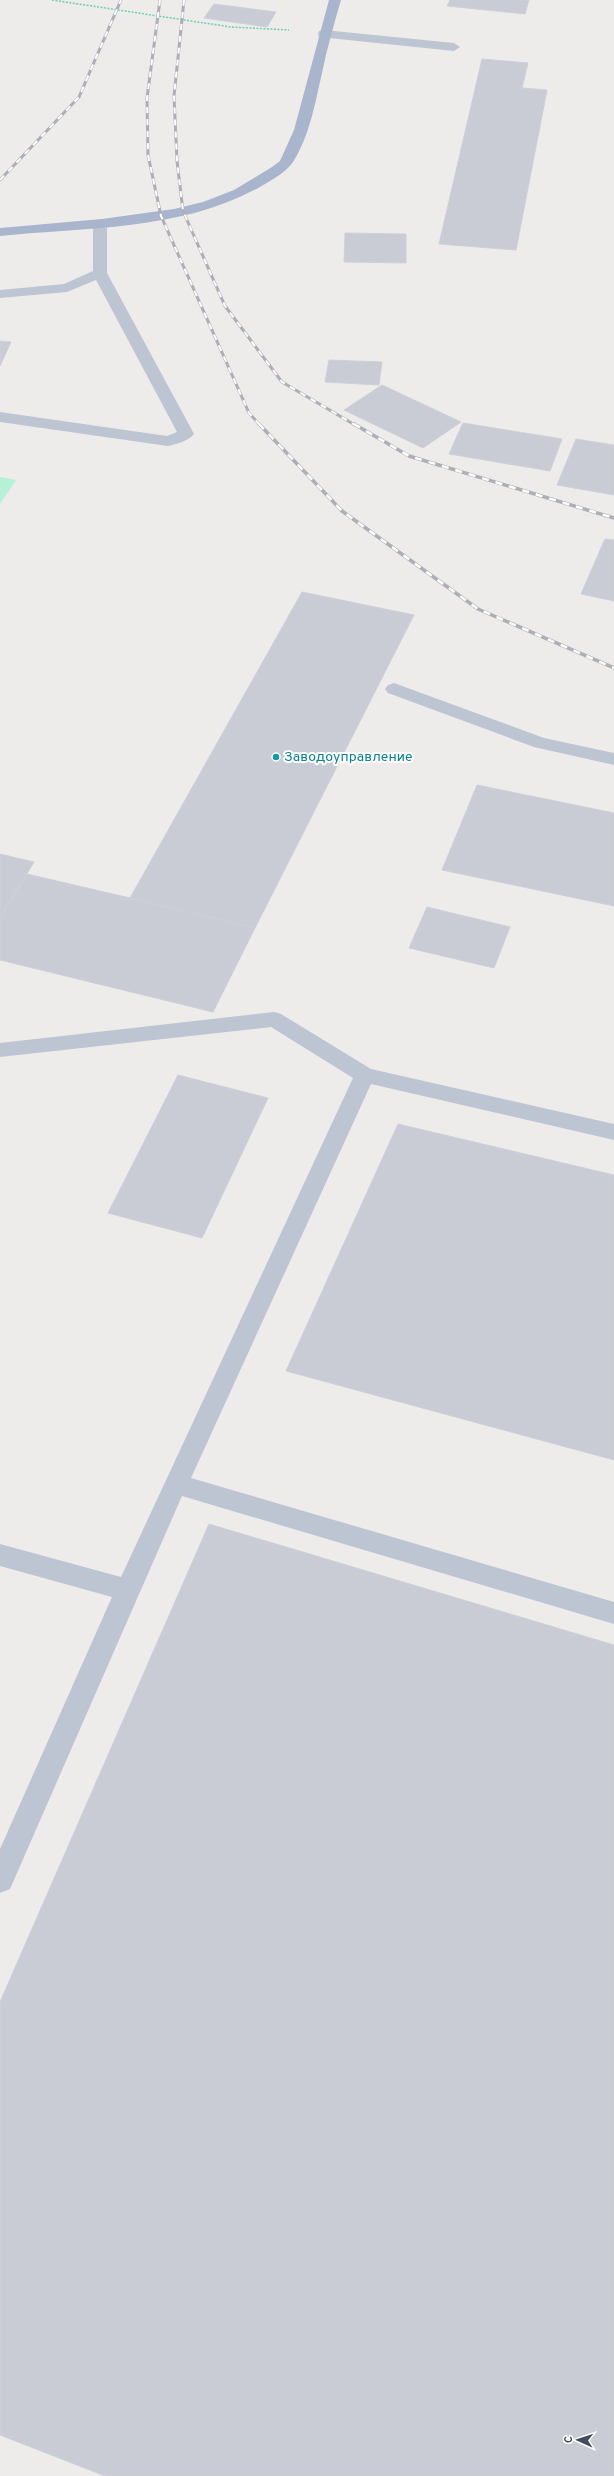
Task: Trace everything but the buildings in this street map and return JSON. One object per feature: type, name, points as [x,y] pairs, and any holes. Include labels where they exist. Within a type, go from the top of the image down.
[{"type":"main road","points":[[0,232],[36,228],[100,225],[150,218],[205,206],[254,187],[285,164],[302,131],[325,33],[335,0]]},
{"type":"lane","points":[[325,33],[454,47]]},
{"type":"lane","points":[[0,417],[168,441],[186,434],[100,273],[100,225]]},
{"type":"lane","points":[[0,294],[67,288],[100,273]]},
{"type":"lane","points":[[394,689],[540,742],[614,759]]},
{"type":"lane","points":[[0,1050],[274,1019],[365,1075],[614,1132]]},
{"type":"lane","points":[[0,1880],[176,1484],[365,1075]]},
{"type":"lane","points":[[176,1484],[614,1613]]},
{"type":"lane","points":[[0,1555],[128,1590]]},
{"type":"path","points":[[52,0],[231,27],[325,33]]},
{"type":"green space","points":[[0,477],[16,480],[0,504]]},
{"type":"railway","points":[[0,180],[79,97],[121,0]]},
{"type":"railway","points":[[160,0],[147,98],[148,155],[161,216],[249,413],[260,425]]},
{"type":"railway","points":[[184,0],[174,96],[177,161],[183,211],[225,306],[282,382],[355,425]]},
{"type":"railway","points":[[259,424],[342,511],[478,609],[614,668]]},
{"type":"railway","points":[[354,424],[409,456],[614,518]]},
{"type":"place","name":"Заводоуправление","points":[[276,757]]}]
